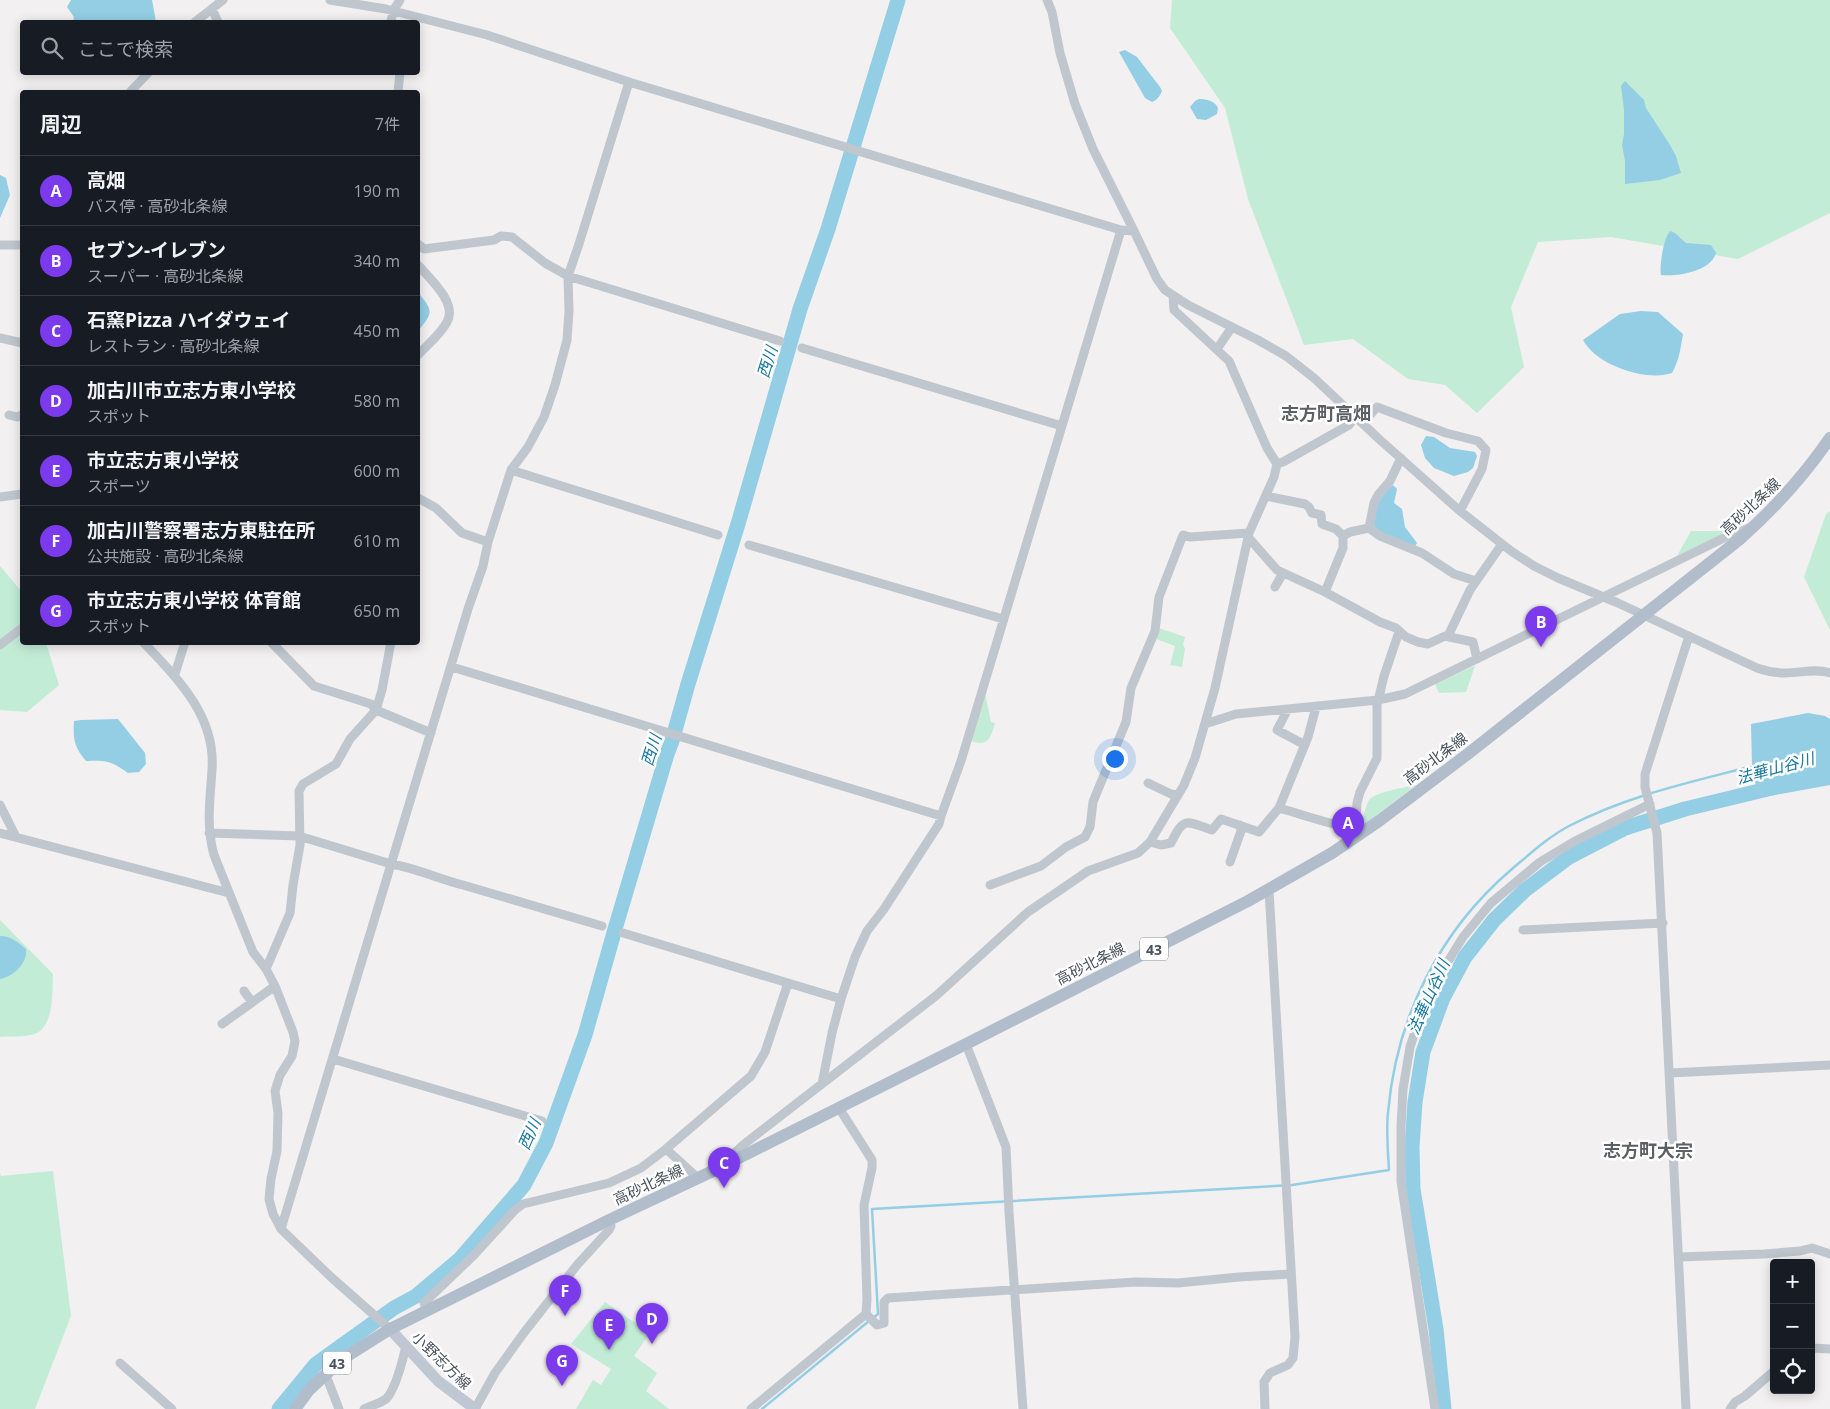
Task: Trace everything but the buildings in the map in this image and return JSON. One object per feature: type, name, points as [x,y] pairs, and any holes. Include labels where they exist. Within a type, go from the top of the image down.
[{"type":"main road","name":"高砂北条線","points":[[295,1409],[325,1373],[387,1326],[427,1311],[966,1044],[1269,890],[1359,835],[1469,753],[1755,526],[1804,475],[1830,438]]},
{"type":"main road","name":"小野志方線","points":[[387,1326],[438,1381],[475,1409]]},
{"type":"street","points":[[198,20],[223,0]]},
{"type":"street","points":[[330,0],[393,11],[487,35],[629,82],[1121,230],[1134,230]]},
{"type":"street","points":[[391,20],[393,11],[400,0]]},
{"type":"street","points":[[1047,0],[1075,104],[1093,149],[1164,290],[1286,356],[1314,378],[1460,511],[1534,566],[1766,671],[1786,673],[1814,671],[1830,674]]},
{"type":"street","points":[[212,9],[217,20]]},
{"type":"street","points":[[132,90],[146,75]]},
{"type":"street","points":[[398,90],[400,75]]},
{"type":"street","points":[[281,1229],[511,470],[528,447],[544,417],[555,386],[567,340],[569,311],[568,276],[629,82]]},
{"type":"street","points":[[822,1084],[832,1033],[854,957],[866,931],[884,909],[939,824],[942,816],[961,761],[1121,230]]},
{"type":"street","points":[[420,246],[424,249],[494,240],[501,236],[512,237],[545,264],[568,276],[780,341]]},
{"type":"street","points":[[0,245],[20,245]]},
{"type":"street","points":[[420,267],[440,290],[448,311],[448,321],[420,353]]},
{"type":"street","points":[[1173,296],[1174,310],[1229,361],[1267,448],[1277,464]]},
{"type":"street","points":[[1217,349],[1232,328]]},
{"type":"street","points":[[0,338],[20,343]]},
{"type":"street","points":[[802,348],[1062,426]]},
{"type":"street","points":[[1363,423],[1377,408],[1446,433],[1478,441],[1486,450],[1482,469],[1460,511]]},
{"type":"street","points":[[9,415],[20,415]]},
{"type":"street","points":[[1277,464],[1349,425],[1356,416]]},
{"type":"street","points":[[1369,528],[1374,503],[1390,481],[1401,458]]},
{"type":"street","points":[[715,1170],[743,1145],[937,995],[1028,912],[1088,871],[1138,852],[1150,842],[1184,785],[1195,758],[1215,688],[1249,534],[1266,496],[1277,464]]},
{"type":"street","points":[[511,470],[718,535]]},
{"type":"street","points":[[0,497],[20,494]]},
{"type":"street","points":[[1266,496],[1305,504],[1312,513],[1321,515],[1322,524],[1336,529],[1343,536],[1343,548],[1325,592]]},
{"type":"street","points":[[420,499],[436,508],[462,533],[488,542]]},
{"type":"street","points":[[1205,724],[1236,714],[1378,700],[1405,694],[1730,535],[1755,526]]},
{"type":"street","points":[[1343,536],[1350,532],[1369,528],[1380,536],[1422,553],[1454,574],[1476,581]]},
{"type":"street","points":[[1249,534],[1277,570],[1325,592],[1372,618],[1396,628],[1399,632],[1418,642],[1428,644],[1445,636],[1473,642],[1477,660]]},
{"type":"street","points":[[990,885],[1041,866],[1066,847],[1085,837],[1090,827],[1093,802],[1126,722],[1131,688],[1155,631],[1159,596],[1182,535],[1249,534]]},
{"type":"street","points":[[1448,636],[1476,581],[1502,544]]},
{"type":"street","points":[[749,545],[1003,619]]},
{"type":"street","points":[[1275,587],[1283,573]]},
{"type":"street","points":[[0,645],[20,630]]},
{"type":"street","points":[[1359,835],[1356,820],[1357,803],[1360,792],[1377,758],[1378,700],[1399,632]]},
{"type":"street","points":[[1686,1409],[1663,923],[1657,833],[1645,787],[1644,774],[1689,636]]},
{"type":"street","points":[[147,645],[174,674],[203,717],[212,743],[213,769],[208,819],[214,854],[253,952],[266,969],[275,986],[293,1032],[295,1042],[292,1056],[280,1075],[275,1091],[278,1113],[277,1151],[269,1199],[273,1214],[281,1229],[332,1278],[387,1326]]},
{"type":"street","points":[[174,674],[184,645]]},
{"type":"street","points":[[274,645],[314,686],[372,704],[376,710],[431,733]]},
{"type":"street","points":[[266,969],[290,913],[300,836],[299,791],[303,784],[336,764],[350,739],[376,710],[382,690],[390,645]]},
{"type":"street","points":[[452,667],[942,816]]},
{"type":"street","points":[[1150,842],[1171,843],[1179,827],[1186,822],[1192,822],[1212,830],[1221,819],[1259,832],[1278,808],[1305,745],[1316,707]]},
{"type":"street","points":[[1288,709],[1277,730],[1305,745]]},
{"type":"street","points":[[1148,783],[1171,794],[1178,795]]},
{"type":"street","points":[[1435,1409],[1401,1181],[1403,1089],[1410,1047],[1422,1011],[1440,973],[1462,937],[1491,902],[1540,862],[1649,801]]},
{"type":"street","points":[[0,805],[16,837]]},
{"type":"street","points":[[1278,808],[1333,825],[1353,828],[1359,835]]},
{"type":"street","points":[[1230,862],[1241,831],[1240,825]]},
{"type":"street","points":[[0,833],[229,893]]},
{"type":"street","points":[[209,833],[300,836],[403,866],[442,880],[602,926]]},
{"type":"street","points":[[1264,1409],[1264,1382],[1270,1373],[1288,1365],[1293,1358],[1294,1337],[1269,890]]},
{"type":"street","points":[[1523,930],[1663,923]]},
{"type":"street","points":[[623,933],[841,999]]},
{"type":"street","points":[[427,1311],[424,1303],[523,1204],[609,1183],[641,1168],[751,1076],[765,1052],[788,984]]},
{"type":"street","points":[[222,1024],[275,986]]},
{"type":"street","points":[[244,991],[252,1002]]},
{"type":"street","points":[[966,1044],[1006,1147],[1023,1409]]},
{"type":"street","points":[[333,1059],[542,1121]]},
{"type":"street","points":[[1670,1073],[1830,1065]]},
{"type":"street","points":[[751,1409],[866,1314],[864,1205],[872,1160],[839,1108]]},
{"type":"street","points":[[666,1149],[698,1178]]},
{"type":"street","points":[[475,1409],[495,1372],[523,1334],[577,1265],[609,1230],[611,1226],[609,1220]]},
{"type":"street","points":[[1680,1257],[1782,1253],[1812,1248],[1830,1254]]},
{"type":"street","points":[[866,1314],[877,1325],[884,1323],[884,1302],[888,1298],[1136,1282],[1178,1283],[1239,1276],[1290,1274]]},
{"type":"street","points":[[364,1409],[378,1404],[388,1397],[400,1369],[406,1346]]},
{"type":"street","points":[[1815,1348],[1830,1349]]},
{"type":"street","points":[[120,1362],[172,1409]]},
{"type":"street","points":[[325,1373],[339,1409]]},
{"type":"street","points":[[1730,1409],[1735,1402],[1770,1374]]},
{"type":"green space","points":[[1172,0],[1830,0],[1830,213],[1738,259],[1611,237],[1538,242],[1511,307],[1524,367],[1477,413],[1445,385],[1408,379],[1353,339],[1304,345],[1248,199],[1225,108],[1170,28]]},
{"type":"green space","points":[[1830,511],[1830,630],[1804,577],[1826,514]]},
{"type":"green space","points":[[1691,531],[1730,531],[1677,556]]},
{"type":"green space","points":[[0,566],[20,590],[20,645],[47,645],[59,685],[27,712],[0,710]]},
{"type":"green space","points":[[1159,628],[1185,637],[1182,667],[1170,665],[1175,646],[1156,639]]},
{"type":"green space","points":[[1474,666],[1466,692],[1439,693],[1435,684]]},
{"type":"green space","points":[[985,693],[991,722],[995,723],[988,740],[977,743],[971,741]]},
{"type":"green space","points":[[1416,785],[1361,827],[1360,825],[1370,799],[1385,792]]},
{"type":"green space","points":[[0,920],[53,974],[51,1009],[48,1018],[39,1032],[31,1035],[0,1037]]},
{"type":"green space","points":[[53,1171],[71,1316],[35,1409],[0,1409],[0,1173],[1,1176]]},
{"type":"green space","points":[[605,1302],[650,1333],[634,1356],[657,1373],[646,1391],[669,1409],[576,1409],[593,1380],[601,1385],[611,1369],[571,1344]]},
{"type":"water","points":[[71,0],[152,0],[156,20],[73,20],[74,17],[67,7]]},
{"type":"water","points":[[1125,50],[1137,57],[1160,87],[1162,91],[1154,101],[1152,102],[1145,98],[1119,52]]},
{"type":"water","points":[[1625,81],[1644,100],[1646,108],[1676,156],[1681,173],[1660,180],[1625,184],[1625,161],[1622,145],[1624,110],[1621,86]]},
{"type":"water","points":[[1199,99],[1213,102],[1218,108],[1217,114],[1206,120],[1197,119],[1190,107]]},
{"type":"water","points":[[0,175],[6,178],[10,195],[0,218]]},
{"type":"water","points":[[1670,231],[1686,243],[1711,245],[1716,253],[1713,259],[1693,272],[1661,275],[1662,252]]},
{"type":"water","points":[[420,294],[429,308],[430,312],[427,320],[420,329]]},
{"type":"water","points":[[1641,311],[1658,312],[1683,334],[1678,358],[1672,373],[1649,375],[1623,369],[1599,357],[1589,349],[1583,340],[1620,314]]},
{"type":"water","points":[[1426,436],[1434,437],[1450,448],[1475,452],[1477,456],[1473,468],[1468,472],[1454,476],[1434,468],[1425,458],[1421,445]]},
{"type":"water","points":[[1393,485],[1397,489],[1394,503],[1402,509],[1405,527],[1417,543],[1415,546],[1378,531],[1374,526],[1373,520],[1376,507],[1384,494]]},
{"type":"water","points":[[1808,713],[1825,716],[1830,719],[1830,785],[1758,798],[1752,764],[1751,724]]},
{"type":"water","points":[[118,719],[145,753],[146,764],[139,772],[128,773],[104,761],[86,761],[77,747],[74,738],[74,721]]},
{"type":"water","points":[[0,936],[11,938],[17,942],[26,949],[26,954],[19,968],[5,978],[0,979]]},
{"type":"waterway","name":"西川","points":[[279,1409],[316,1364],[394,1308],[416,1296],[460,1259],[524,1185],[546,1143],[585,1035],[667,754],[738,524],[800,309],[828,229],[898,0]]},
{"type":"waterway","points":[[873,1318],[878,1314],[872,1209],[1292,1185],[1389,1170],[1387,1120],[1400,1044],[1412,1010],[1443,948],[1486,893],[1546,840],[1569,826],[1635,798],[1749,767],[1754,768]]},
{"type":"waterway","name":"法華山谷川","points":[[1444,1409],[1436,1329],[1413,1189],[1412,1147],[1415,1102],[1423,1052],[1443,998],[1465,957],[1494,920],[1525,890],[1569,857],[1625,828],[1685,809],[1776,787]]},
{"type":"waterway","points":[[762,1409],[869,1321]]},
{"type":"place","name":"セブン-イレブン","points":[[1541,647]]},
{"type":"place","name":"高畑","points":[[1348,848]]},
{"type":"place","name":"石窯Pizza ハイダウェイ","points":[[724,1188]]},
{"type":"place","name":"加古川警察署志方東駐在所","points":[[565,1316]]},
{"type":"place","name":"加古川市立志方東小学校","points":[[652,1344]]},
{"type":"place","name":"市立志方東小学校","points":[[609,1350]]},
{"type":"place","name":"市立志方東小学校 体育館","points":[[562,1386]]},
{"type":"district","name":"志方町高畑","points":[[1326,413]]},
{"type":"district","name":"志方町大宗","points":[[1648,1150]]}]
